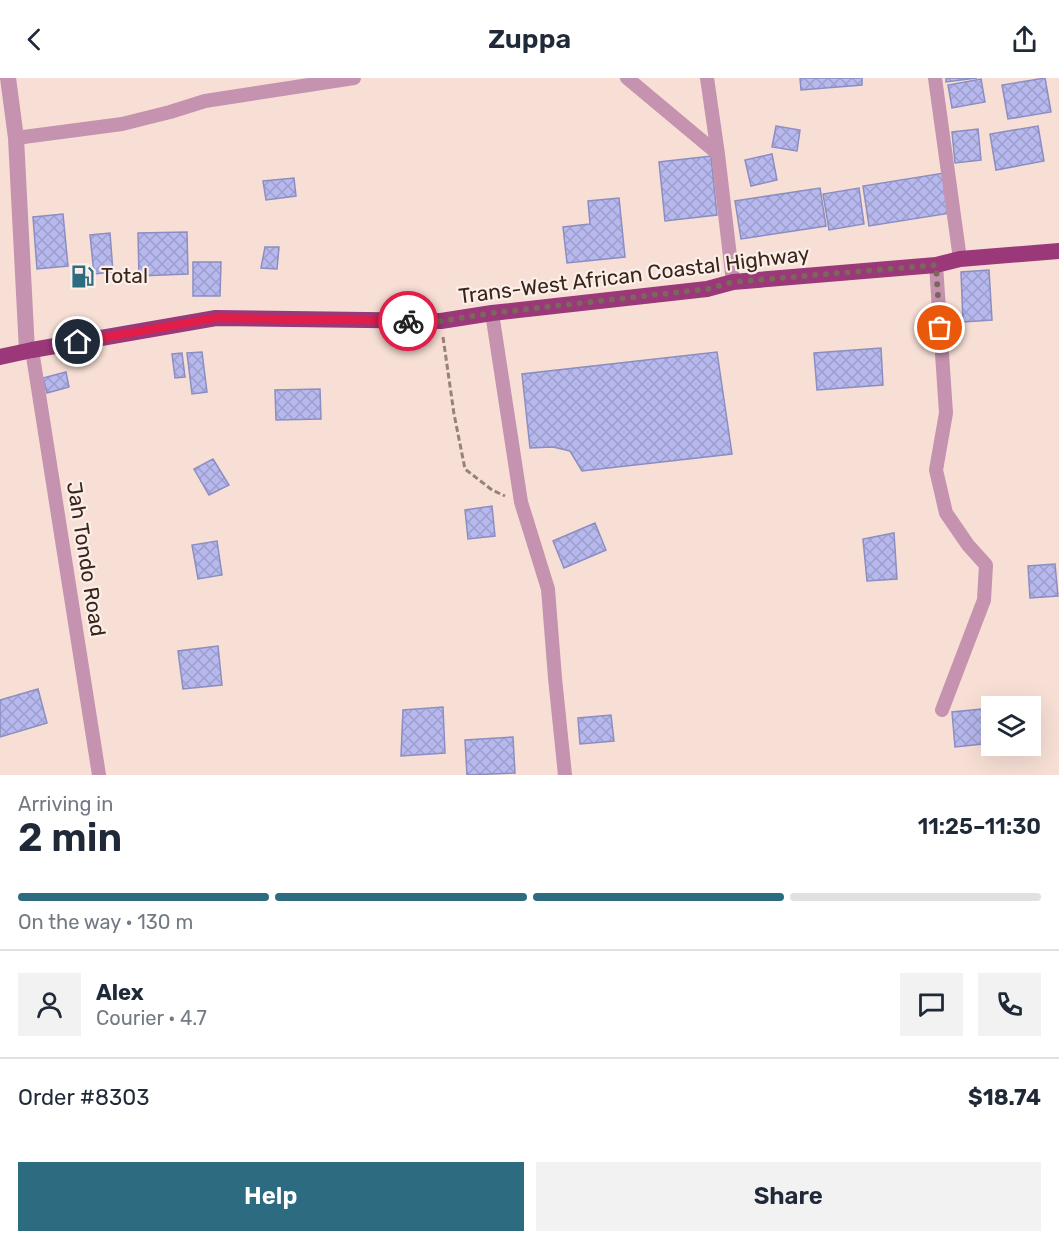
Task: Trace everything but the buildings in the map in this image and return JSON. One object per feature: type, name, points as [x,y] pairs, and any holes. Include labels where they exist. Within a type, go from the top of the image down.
[{"type":"highway","name":"Trans-West African Coastal Highway","points":[[0,357],[216,318],[441,321],[492,313],[707,289],[733,282],[936,265],[960,259],[1059,251]]},
{"type":"street","points":[[8,78],[16,138],[29,350]]},
{"type":"street","points":[[16,138],[122,124],[205,101],[354,78]]},
{"type":"street","points":[[627,78],[718,154]]},
{"type":"street","points":[[707,78],[733,282]]},
{"type":"street","points":[[935,78],[960,259]]},
{"type":"street","points":[[936,265],[946,413],[936,470],[946,513],[968,545],[986,565],[984,600],[942,710]]},
{"type":"street","points":[[492,313],[521,502],[548,589],[565,775]]},
{"type":"street","name":"Jah Tondo Road","points":[[29,350],[99,775]]},
{"type":"path","points":[[441,321],[454,414],[465,469],[492,490],[521,502]]},
{"type":"way so far","points":[[408,321],[441,321],[492,313],[707,289],[733,282],[936,265],[940,328]]},
{"type":"place","name":"Total","points":[[83,276]]},
{"type":"route","points":[[78,342],[216,318],[408,321]]}]
